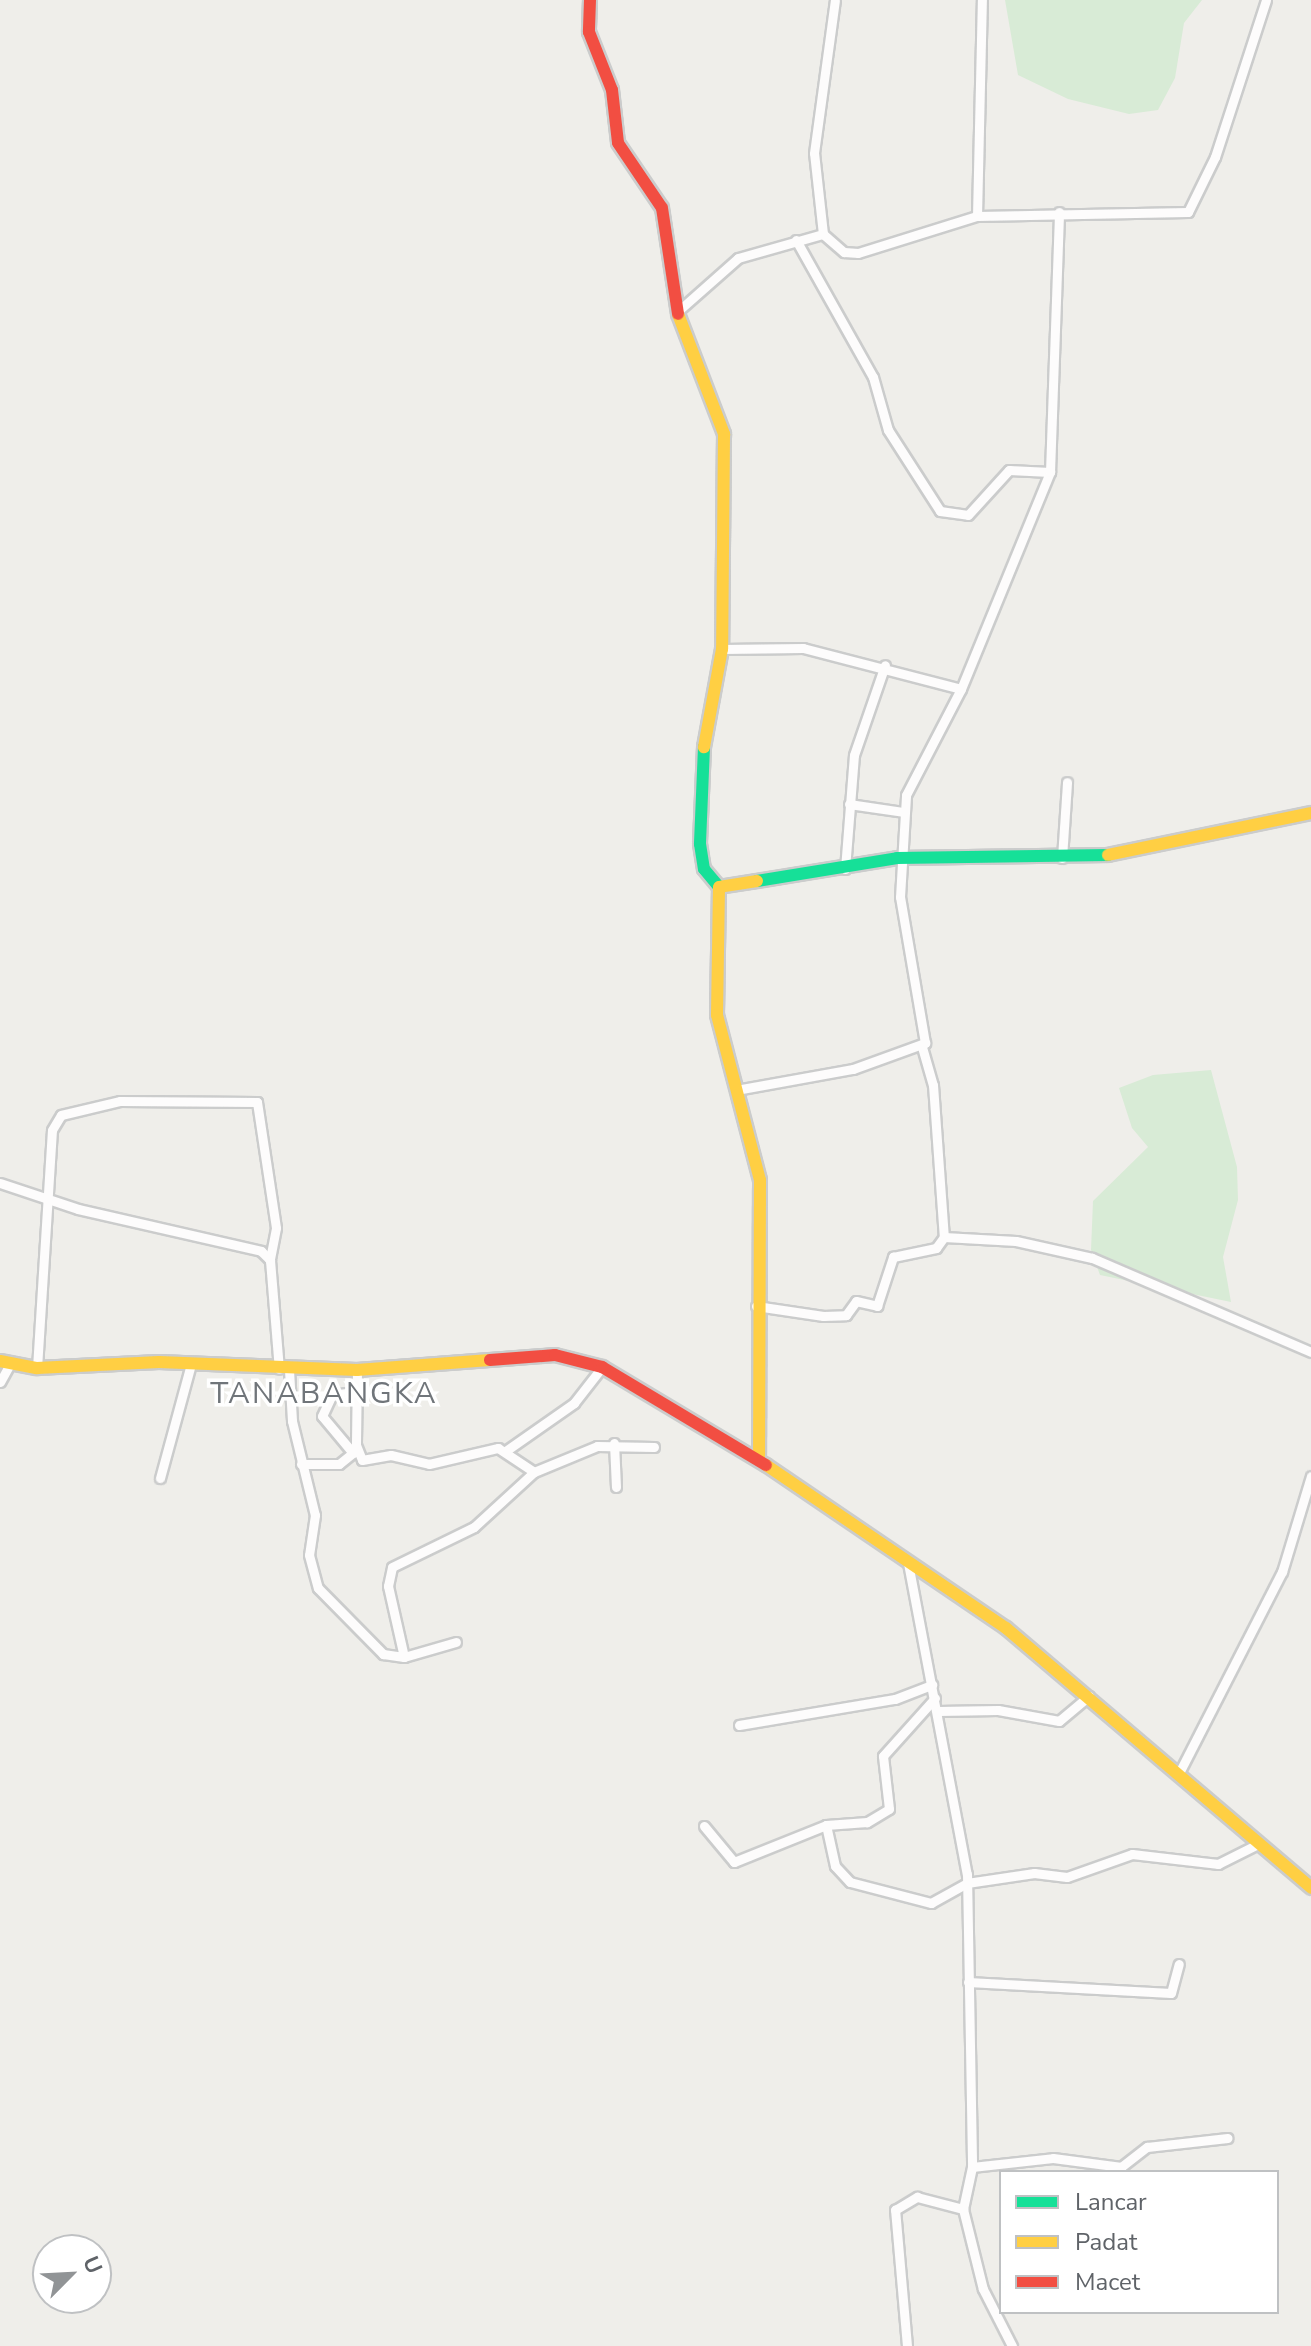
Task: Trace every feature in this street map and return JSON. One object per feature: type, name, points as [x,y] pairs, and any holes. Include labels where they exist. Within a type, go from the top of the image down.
[{"type":"street","points":[[590,0],[589,32],[612,90],[618,143],[666,220],[677,312],[688,360],[724,434],[722,649],[702,755],[700,844],[704,869],[719,887],[716,998],[760,1180],[756,1306],[759,1460]]},
{"type":"street","points":[[835,0],[814,153],[823,234],[844,252],[866,252],[977,216],[1059,212],[1167,216],[1193,207],[1266,0]]},
{"type":"street","points":[[977,216],[982,0]]},
{"type":"street","points":[[756,1306],[823,1316],[846,1315],[856,1301],[877,1306],[898,1253],[936,1248],[944,1237],[933,1085],[922,1047],[897,858],[910,784],[961,689],[1050,472],[1059,212]]},
{"type":"street","points":[[677,312],[725,266],[796,240],[823,234]]},
{"type":"street","points":[[796,240],[873,377],[888,430],[940,511],[968,515],[1009,470],[1050,472]]},
{"type":"street","points":[[722,649],[803,648],[885,665],[961,689]]},
{"type":"street","points":[[845,869],[854,755],[885,665]]},
{"type":"street","points":[[1062,858],[1067,782]]},
{"type":"street","points":[[849,804],[904,812]]},
{"type":"street","points":[[719,887],[845,869],[897,858],[1062,858],[1135,853],[1311,813]]},
{"type":"street","points":[[736,1090],[838,1073],[922,1047]]},
{"type":"street","points":[[37,1368],[52,1130],[61,1115],[120,1101],[257,1102],[276,1228],[270,1260],[284,1370],[301,1464],[315,1515],[313,1580],[380,1652],[404,1657],[456,1642]]},
{"type":"street","points":[[0,1183],[46,1199],[254,1249],[270,1260]]},
{"type":"street","points":[[944,1237],[1016,1241],[1092,1258],[1311,1352]]},
{"type":"street","points":[[0,1382],[5,1363],[37,1368],[191,1364],[284,1370],[357,1370],[555,1355],[602,1367],[759,1460],[1006,1628],[1311,1888]]},
{"type":"street","points":[[160,1478],[191,1364]]},
{"type":"street","points":[[354,1392],[332,1395],[322,1416],[362,1460],[391,1455],[414,1465],[507,1450],[574,1403],[602,1367]]},
{"type":"street","points":[[354,1452],[357,1370]]},
{"type":"street","points":[[404,1657],[388,1586],[392,1567],[474,1527],[534,1472],[614,1443],[654,1447]]},
{"type":"street","points":[[614,1443],[616,1487]]},
{"type":"street","points":[[507,1450],[534,1472]]},
{"type":"street","points":[[301,1464],[339,1464],[354,1452]]},
{"type":"street","points":[[1179,1773],[1282,1572],[1311,1476]]},
{"type":"street","points":[[908,1563],[938,1711],[967,1883],[972,2167],[963,2209],[983,2289],[1012,2346]]},
{"type":"street","points":[[739,1725],[895,1699],[932,1685]]},
{"type":"street","points":[[938,1711],[998,1710],[1059,1721],[1089,1696]]},
{"type":"street","points":[[704,1826],[734,1862],[826,1825],[867,1822],[889,1809],[881,1763],[886,1748],[935,1698]]},
{"type":"street","points":[[826,1825],[835,1866],[850,1882],[924,1904],[967,1883],[1034,1873],[1067,1877],[1132,1854],[1218,1864],[1260,1843]]},
{"type":"street","points":[[968,1982],[1016,1979],[1162,1994],[1174,1992],[1179,1964]]},
{"type":"street","points":[[972,2167],[1053,2158],[1129,2166],[1147,2147],[1227,2138]]},
{"type":"street","points":[[907,2346],[895,2210],[917,2197],[963,2209]]},
{"type":"green space","points":[[1005,0],[1202,0],[1184,23],[1175,78],[1158,110],[1129,114],[1068,99],[1018,75]]},
{"type":"green space","points":[[1211,1070],[1237,1167],[1238,1200],[1223,1257],[1231,1302],[1100,1275],[1091,1250],[1093,1201],[1148,1147],[1132,1128],[1119,1088],[1153,1075]]},
{"type":"traffic: fast","points":[[704,747],[700,844],[704,869],[719,887]]},
{"type":"traffic: fast","points":[[757,881],[897,858],[1108,855]]},
{"type":"traffic: slow","points":[[678,314],[724,434],[722,649],[704,747]]},
{"type":"traffic: slow","points":[[1108,855],[1311,813]]},
{"type":"traffic: slow","points":[[757,881],[719,887],[717,1015],[760,1180],[759,1460]]},
{"type":"traffic: slow","points":[[0,1361],[37,1368],[159,1362],[357,1370],[490,1360]]},
{"type":"traffic: slow","points":[[766,1465],[1006,1628],[1311,1888]]},
{"type":"traffic: jam","points":[[590,0],[589,32],[612,90],[618,143],[662,208],[678,314]]},
{"type":"traffic: jam","points":[[490,1360],[555,1355],[602,1367],[766,1465]]},
{"type":"district","name":"TANABANGKA","points":[[324,1394]]}]
